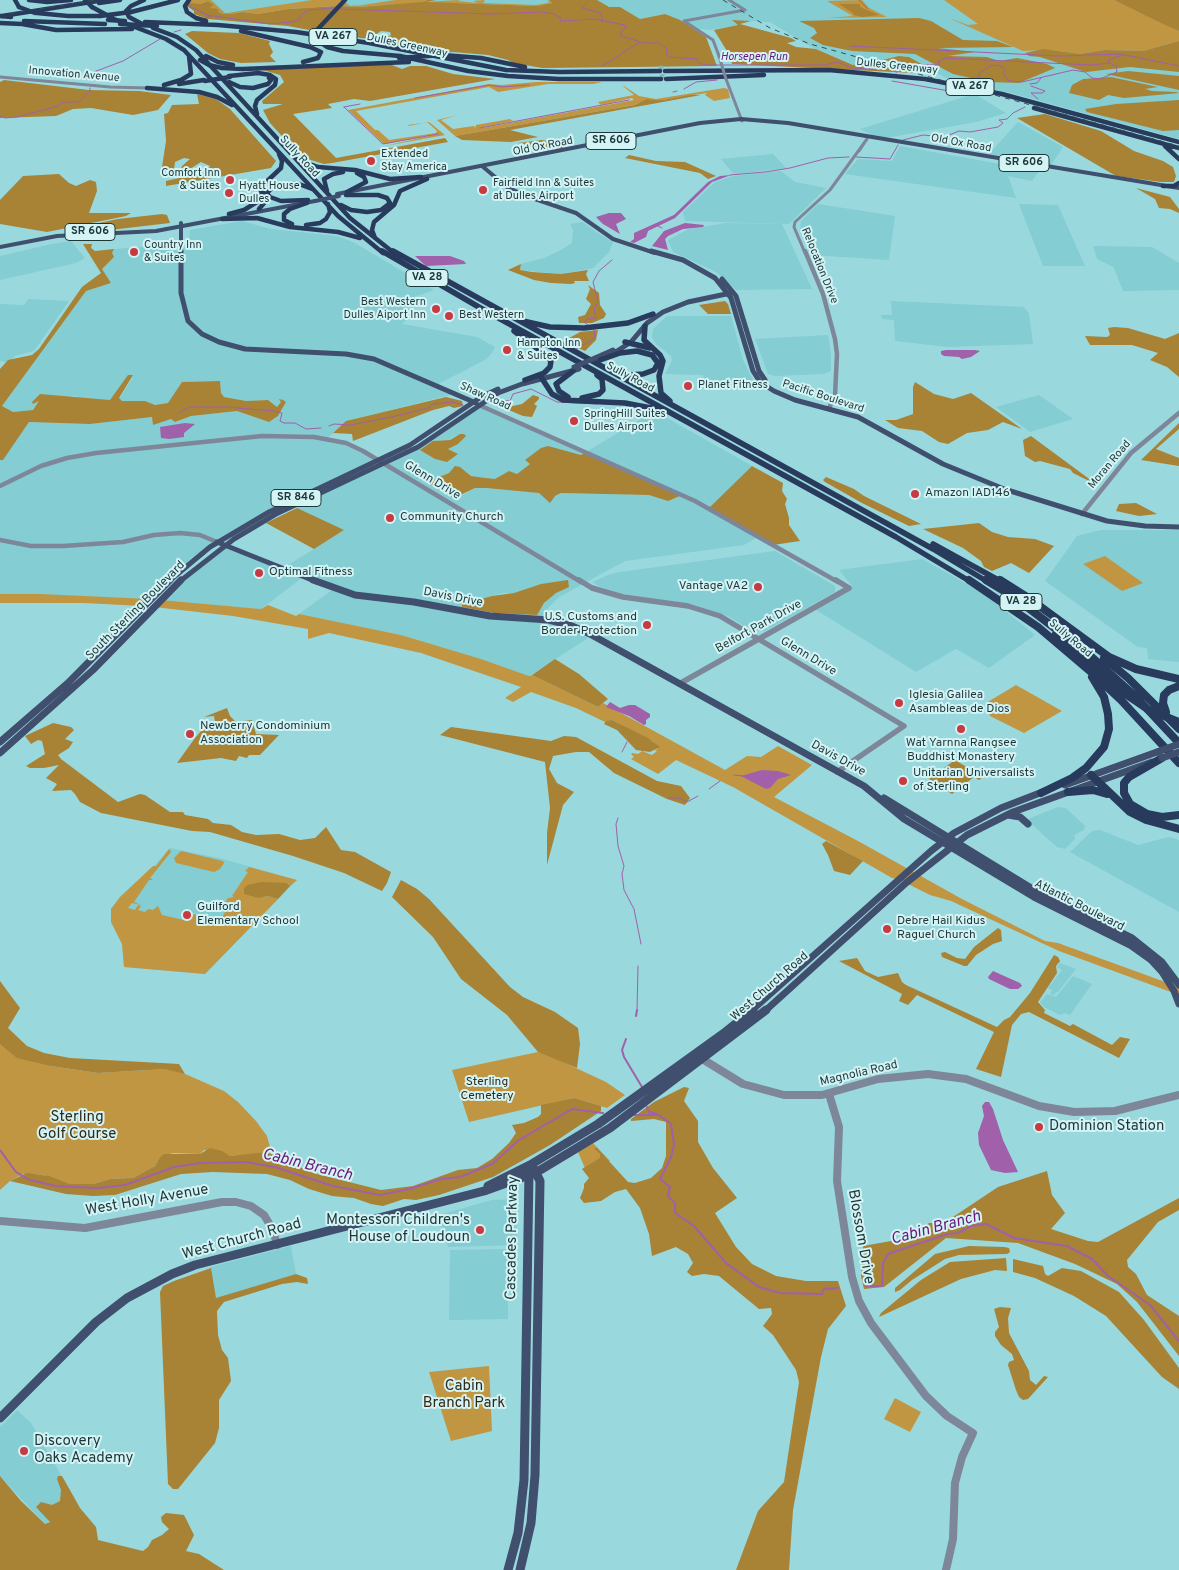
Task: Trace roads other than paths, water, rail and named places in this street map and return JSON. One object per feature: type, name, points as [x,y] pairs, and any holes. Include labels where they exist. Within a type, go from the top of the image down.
[{"type":"highway","points":[[15,0],[18,9]]},
{"type":"highway","points":[[29,0],[51,2],[72,0]]},
{"type":"highway","points":[[0,14],[72,0]]},
{"type":"highway","points":[[0,14],[18,9],[79,0]]},
{"type":"highway","points":[[18,9],[86,0]]},
{"type":"highway","name":"Sully Road","points":[[86,0],[92,7],[121,24],[166,39],[188,54],[348,225],[420,269],[597,361],[686,414],[970,570],[1038,614],[1098,662],[1136,697],[1179,743]]},
{"type":"highway","name":"Sully Road","points":[[92,0],[98,6],[112,13],[144,23],[189,44],[218,73],[335,202],[388,256],[942,564],[1005,603],[1080,662],[1121,700],[1179,763]]},
{"type":"highway","points":[[28,12],[104,0]]},
{"type":"highway","points":[[0,14],[120,0]]},
{"type":"highway","points":[[144,0],[131,6],[126,11],[129,17],[144,23]]},
{"type":"highway","points":[[18,9],[35,13],[68,16],[100,16],[131,12],[176,0]]},
{"type":"highway","points":[[189,0],[185,5],[186,9],[193,16],[210,22],[324,34],[470,62],[530,68],[663,73]]},
{"type":"highway","points":[[345,0],[316,31],[315,36],[318,41],[343,51],[396,56],[477,72],[518,77],[663,73]]},
{"type":"highway","name":"Dulles Greenway","points":[[0,14],[144,23],[240,26],[314,34],[506,70],[847,75],[932,84],[1000,98],[1179,148]]},
{"type":"highway","points":[[0,22],[59,30],[127,29],[166,39]]},
{"type":"highway","name":"Dulles Greenway","points":[[0,22],[213,28],[325,40],[505,74],[555,76],[755,69],[858,72],[942,82],[996,92],[1179,142]]},
{"type":"highway","points":[[121,24],[174,39],[188,48],[200,60],[209,65],[222,68],[241,69],[396,61],[441,65]]},
{"type":"highway","points":[[213,28],[260,35],[312,47],[321,53],[311,60],[286,64]]},
{"type":"highway","points":[[189,44],[208,58],[224,63],[245,66],[443,56],[481,58],[530,68]]},
{"type":"highway","points":[[146,87],[173,83],[188,77],[192,71],[188,54]]},
{"type":"highway","points":[[218,73],[233,84],[244,88],[261,86],[270,80],[266,76],[257,74],[230,76]]},
{"type":"highway","points":[[146,87],[250,73],[268,75],[276,80],[275,85],[260,96],[255,103],[256,112],[262,122]]},
{"type":"highway","points":[[146,87],[206,93],[224,100],[243,112]]},
{"type":"highway","points":[[1106,128],[1159,144],[1173,152],[1179,159]]},
{"type":"highway","points":[[229,214],[254,204],[259,199],[262,187],[282,165],[277,150]]},
{"type":"highway","points":[[290,153],[304,162],[318,167],[355,170],[390,178],[424,178]]},
{"type":"highway","points":[[328,193],[324,182],[329,176],[350,172],[360,174],[366,178],[366,182],[346,194]]},
{"type":"highway","points":[[222,219],[256,218],[290,227],[344,233],[374,242],[372,230],[376,220],[394,205],[402,189],[424,178]]},
{"type":"highway","points":[[1163,186],[1174,186],[1179,183]]},
{"type":"highway","points":[[311,200],[281,201],[270,197],[267,193],[274,186],[288,184],[305,186],[318,194]]},
{"type":"highway","points":[[259,209],[265,202],[262,187]]},
{"type":"highway","points":[[335,202],[351,210],[367,212],[381,210],[390,203],[387,198],[378,195],[346,194]]},
{"type":"highway","points":[[311,200],[286,211],[283,216],[284,220],[304,226],[320,223],[329,215],[328,204]]},
{"type":"highway","points":[[484,310],[549,358],[551,364],[547,370],[525,382]]},
{"type":"highway","points":[[500,312],[536,324],[572,328],[628,323],[653,314]]},
{"type":"highway","points":[[645,326],[644,340],[656,351],[663,361],[658,382],[661,393],[686,414]]},
{"type":"highway","points":[[628,342],[656,351]]},
{"type":"highway","points":[[637,352],[652,356],[658,363],[651,372],[635,375],[622,373],[597,361],[620,353],[637,352]]},
{"type":"highway","points":[[575,369],[559,380],[556,384],[557,390],[568,397],[592,397],[599,394],[604,386],[602,379],[588,368]]},
{"type":"highway","points":[[525,382],[543,381],[552,394],[563,400],[625,403],[649,407],[675,415]]},
{"type":"highway","points":[[837,497],[977,566],[1030,599],[1100,651],[1123,664],[1152,674],[1179,678]]},
{"type":"highway","points":[[942,564],[955,568],[1024,610],[1076,651],[1122,691],[1149,710],[1179,726]]},
{"type":"highway","points":[[1068,627],[1128,678],[1179,726]]},
{"type":"highway","points":[[1041,793],[1072,778],[1086,768],[1099,754],[1108,737],[1109,722],[1104,697],[1094,679],[1080,662]]},
{"type":"highway","points":[[1179,686],[1166,692],[1162,700],[1167,714],[1179,726]]},
{"type":"highway","points":[[1160,755],[1129,777],[1124,783],[1124,793],[1130,804],[1147,814],[1162,817],[1179,815]]},
{"type":"highway","points":[[1094,778],[1113,798]]},
{"type":"highway","points":[[1068,792],[1092,790],[1104,792],[1137,816],[1179,828]]},
{"type":"main road","name":"Old Ox Road","points":[[742,120],[868,138],[1179,190]]},
{"type":"main road","name":"Old Ox Road","points":[[0,245],[56,236],[159,230],[229,214],[346,194],[709,124],[742,120],[775,121],[1179,190]]},
{"type":"main road","points":[[853,134],[859,133],[863,129]]},
{"type":"main road","name":"Pacific Boulevard","points":[[485,167],[507,187],[531,198],[576,212],[601,232],[628,244],[674,255],[697,263],[719,277],[729,293],[753,371],[766,387],[780,394],[830,407],[863,420],[943,464],[977,479],[1083,512],[1134,522],[1179,525]]},
{"type":"main road","name":"Old Ox Road","points":[[0,245],[50,234],[143,230],[181,225],[222,219],[311,200]]},
{"type":"main road","points":[[181,225],[259,209]]},
{"type":"main road","name":"Shaw Road","points":[[181,225],[180,285],[185,313],[194,328],[207,337],[226,345],[245,349],[346,354],[374,359],[476,404]]},
{"type":"main road","points":[[159,230],[175,230],[180,235]]},
{"type":"main road","points":[[628,342],[640,324],[653,314],[688,299],[729,293]]},
{"type":"main road","points":[[543,381],[597,361],[628,342],[652,319],[670,308],[729,293]]},
{"type":"main road","name":"South Sterling Boulevard","points":[[0,753],[93,670],[181,580],[225,545],[276,514],[440,434],[476,404],[525,382]]},
{"type":"main road","name":"South Sterling Boulevard","points":[[0,742],[68,683],[176,575],[217,542],[269,512],[381,462]]},
{"type":"main road","name":"Davis Drive","points":[[217,542],[355,595],[414,602],[490,616],[542,619],[562,623],[590,634],[872,792],[897,814],[954,844]]},
{"type":"main road","points":[[1160,755],[1179,743]]},
{"type":"main road","points":[[1094,778],[1160,755],[1179,752]]},
{"type":"main road","name":"West Church Road","points":[[0,1418],[96,1322],[127,1298],[163,1278],[194,1265],[450,1199],[532,1171],[610,1128],[761,1003],[871,905],[910,875],[946,839],[996,810],[1041,793],[1094,778]]},
{"type":"main road","name":"West Church Road","points":[[910,875],[954,844],[1005,815],[1068,792],[1094,778]]},
{"type":"main road","points":[[1005,815],[1018,816],[1028,824]]},
{"type":"main road","name":"Atlantic Boulevard","points":[[954,844],[1034,897],[1130,945],[1151,960],[1166,978],[1179,1004]]},
{"type":"main road","name":"Atlantic Boulevard","points":[[954,844],[1036,891],[1132,938],[1162,962],[1178,983]]},
{"type":"main road","name":"West Church Road","points":[[698,1056],[772,1005],[860,924],[903,881]]},
{"type":"main road","points":[[860,924],[871,911],[871,905]]},
{"type":"main road","name":"Cascades Parkway","points":[[508,1570],[518,1532],[524,1480],[532,1171]]},
{"type":"main road","name":"Cascades Parkway","points":[[520,1570],[534,1499],[540,1181],[532,1171]]},
{"type":"street","points":[[729,0],[745,10],[684,21],[713,40],[728,86],[742,120]]},
{"type":"street","name":"Innovation Avenue","points":[[0,76],[110,87],[146,87]]},
{"type":"street","name":"Relocation Drive","points":[[830,407],[835,399],[837,376],[835,339],[823,294],[794,227],[795,222],[830,190],[868,138]]},
{"type":"street","name":"Shaw Road","points":[[476,404],[694,501],[849,588]]},
{"type":"street","name":"Moran Road","points":[[1083,512],[1131,453],[1178,414]]},
{"type":"street","name":"Glenn Drive","points":[[0,486],[30,470],[74,456],[253,437],[328,439],[352,445],[592,588],[621,597],[688,606],[704,610],[733,622],[904,726],[837,772]]},
{"type":"street","name":"Davis Drive","points":[[0,540],[30,546],[55,547],[114,543],[180,533],[200,535],[217,542]]},
{"type":"street","name":"Belfort Park Drive","points":[[679,684],[849,588]]},
{"type":"street","name":"Magnolia Road","points":[[698,1056],[733,1080],[761,1090],[796,1096],[829,1094],[878,1079],[928,1074],[966,1079],[1039,1106],[1074,1112],[1115,1111],[1179,1095]]},
{"type":"street","name":"Blossom Drive","points":[[829,1094],[839,1126],[837,1181],[852,1278],[859,1301],[870,1323],[926,1396],[947,1416],[973,1433],[962,1457],[955,1483],[953,1539],[946,1570]]},
{"type":"street","name":"West Holly Avenue","points":[[0,1221],[85,1228],[222,1202],[236,1202],[251,1206],[264,1215],[273,1230],[277,1244]]},
{"type":"waterway","points":[[590,0],[582,8],[601,13],[603,21]]},
{"type":"waterway","points":[[859,0],[868,9]]},
{"type":"waterway","name":"Horsepen Run","points":[[187,5],[207,15],[270,24],[292,22],[300,19],[300,16],[308,10],[336,8]]},
{"type":"waterway","name":"Horsepen Run","points":[[340,9],[492,14],[541,12],[554,14],[561,18],[560,21],[594,19],[603,21]]},
{"type":"waterway","name":"Horsepen Run","points":[[204,19],[211,16]]},
{"type":"waterway","name":"Horsepen Run","points":[[603,21],[625,25],[627,27],[621,32],[621,36],[644,43],[659,43],[667,49],[666,53],[669,57],[697,59],[698,63],[706,65],[825,65],[837,62],[852,68],[876,69],[892,64],[938,65],[939,61],[945,58],[1091,65],[1109,63]]},
{"type":"waterway","points":[[174,32],[181,30]]},
{"type":"waterway","points":[[86,79],[91,73],[123,61],[160,39]]},
{"type":"waterway","points":[[602,66],[640,42]]},
{"type":"waterway","points":[[850,46],[1059,56],[1123,54]]},
{"type":"waterway","name":"Horsepen Run","points":[[1109,63],[1108,61],[1115,57],[1125,55],[1179,66]]},
{"type":"waterway","points":[[977,77],[980,76],[979,73],[990,66],[998,65],[1004,68],[1004,75],[1009,81],[1022,82],[1073,70],[1085,72],[1092,78],[1100,79],[1117,72],[1116,66],[1109,63]]},
{"type":"waterway","points":[[896,73],[900,65]]},
{"type":"waterway","points":[[1030,84],[1037,83],[1041,78]]},
{"type":"waterway","points":[[684,89],[696,82],[717,80]]},
{"type":"waterway","points":[[892,81],[949,91]]},
{"type":"waterway","points":[[415,98],[489,85],[502,87],[529,85]]},
{"type":"waterway","points":[[1031,86],[1045,91],[1042,93],[1031,93],[1038,99]]},
{"type":"waterway","points":[[0,116],[5,118],[17,117],[58,106],[63,102],[78,102],[90,91],[90,88]]},
{"type":"waterway","points":[[673,92],[677,91]]},
{"type":"waterway","points":[[480,128],[629,100]]},
{"type":"waterway","points":[[360,104],[344,107],[383,144],[438,134]]},
{"type":"waterway","points":[[903,140],[923,135],[944,137],[959,131],[970,132],[998,127],[1003,123],[999,120],[1007,119],[1013,113],[1025,107]]},
{"type":"waterway","points":[[856,157],[890,159],[898,145]]},
{"type":"waterway","points":[[730,175],[765,172],[790,168],[828,158],[849,157]]},
{"type":"waterway","points":[[656,225],[662,228]]},
{"type":"waterway","points":[[588,325],[584,322],[588,319],[596,318],[594,308],[598,302],[593,282],[599,271],[612,260]]},
{"type":"waterway","points":[[576,349],[592,340],[595,336],[594,330]]},
{"type":"waterway","points":[[495,400],[510,401],[513,394],[531,389],[557,402],[597,404]]},
{"type":"waterway","points":[[329,426],[334,424],[351,425],[391,417],[428,408],[433,404],[453,402],[463,405]]},
{"type":"waterway","points":[[179,413],[189,407],[226,407],[273,411],[282,413],[280,421],[284,423],[295,423],[306,429],[321,428]]},
{"type":"waterway","points":[[622,752],[627,742]]},
{"type":"waterway","points":[[734,775],[743,776]]},
{"type":"waterway","points":[[709,789],[720,781]]},
{"type":"waterway","points":[[669,798],[680,798],[687,802],[698,796]]},
{"type":"waterway","points":[[618,818],[616,824],[618,846],[624,866],[622,874],[624,890],[634,909],[641,944]]},
{"type":"waterway","points":[[637,1011],[638,966]]},
{"type":"waterway","points":[[636,1016],[637,1010]]},
{"type":"waterway","points":[[626,1039],[622,1050],[624,1057],[642,1087]]},
{"type":"waterway","name":"Cabin Branch","points":[[647,1107],[649,1112],[657,1114]]},
{"type":"waterway","name":"Cabin Branch","points":[[0,1150],[16,1172],[30,1180],[56,1186],[97,1188],[125,1185],[174,1167],[200,1163],[245,1162],[275,1167],[333,1186],[380,1195],[409,1189],[441,1179],[460,1177],[492,1164],[519,1140],[572,1109],[603,1113]]},
{"type":"waterway","name":"Cabin Branch","points":[[634,1115],[659,1115],[671,1124],[674,1144],[671,1157],[660,1179],[670,1187],[668,1196],[675,1203],[675,1213],[694,1226],[726,1263],[759,1287],[780,1293],[822,1294],[824,1289],[838,1288]]},
{"type":"waterway","name":"Cabin Branch","points":[[866,1286],[882,1286],[883,1263],[888,1254],[947,1234],[958,1233],[971,1226],[986,1224],[1014,1238],[1067,1246],[1092,1259],[1108,1276],[1150,1305],[1179,1341]]},
{"type":"tunnel","points":[[659,68],[664,68]]},
{"type":"tunnel","points":[[660,76],[666,76]]},
{"type":"railway","points":[[0,15],[97,0]]},
{"type":"railway","points":[[723,0],[770,28],[810,44],[1179,146]]},
{"type":"place","name":"Extended Stay America","points":[[371,161]]},
{"type":"place","name":"Comfort Inn & Suites","points":[[230,180]]},
{"type":"place","name":"Fairfield Inn & Suites at Dulles Airport","points":[[483,190]]},
{"type":"place","name":"Hyatt House Dulles","points":[[229,193]]},
{"type":"place","name":"Country Inn & Suites","points":[[134,252]]},
{"type":"place","name":"Best Western Dulles Aiport Inn","points":[[436,309]]},
{"type":"place","name":"Best Western","points":[[449,316]]},
{"type":"place","name":"Hampton Inn & Suites","points":[[507,350]]},
{"type":"place","name":"Planet Fitness","points":[[688,386]]},
{"type":"place","name":"SpringHill Suites Dulles Airport","points":[[574,421]]},
{"type":"place","name":"Amazon IAD146","points":[[915,494]]},
{"type":"place","name":"Community Church","points":[[390,518]]},
{"type":"place","name":"Optimal Fitness","points":[[259,573]]},
{"type":"place","name":"Vantage VA2","points":[[758,587]]},
{"type":"place","name":"U.S. Customs and Border Protection","points":[[647,625]]},
{"type":"place","name":"Iglesia Galilea Asambleas de Dios","points":[[899,703]]},
{"type":"place","name":"Wat Yarnna Rangsee Buddhist Monastery","points":[[961,729]]},
{"type":"place","name":"Newberry Condominium Association","points":[[190,734]]},
{"type":"place","name":"Unitarian Universalists of Sterling","points":[[903,781]]},
{"type":"place","name":"Guilford Elementary School","points":[[187,915]]},
{"type":"place","name":"Debre Hail Kidus Raguel Church","points":[[887,929]]},
{"type":"place","name":"Dominion Station","points":[[1039,1127]]},
{"type":"place","name":"Montessori Children's House of Loudoun","points":[[480,1230]]},
{"type":"place","name":"Discovery Oaks Academy","points":[[24,1451]]},
{"type":"park label","name":"Sterling Cemetery","points":[[487,1090]]},
{"type":"park label","name":"Sterling Golf Course","points":[[77,1126]]},
{"type":"park label","name":"Cabin Branch Park","points":[[464,1396]]}]
